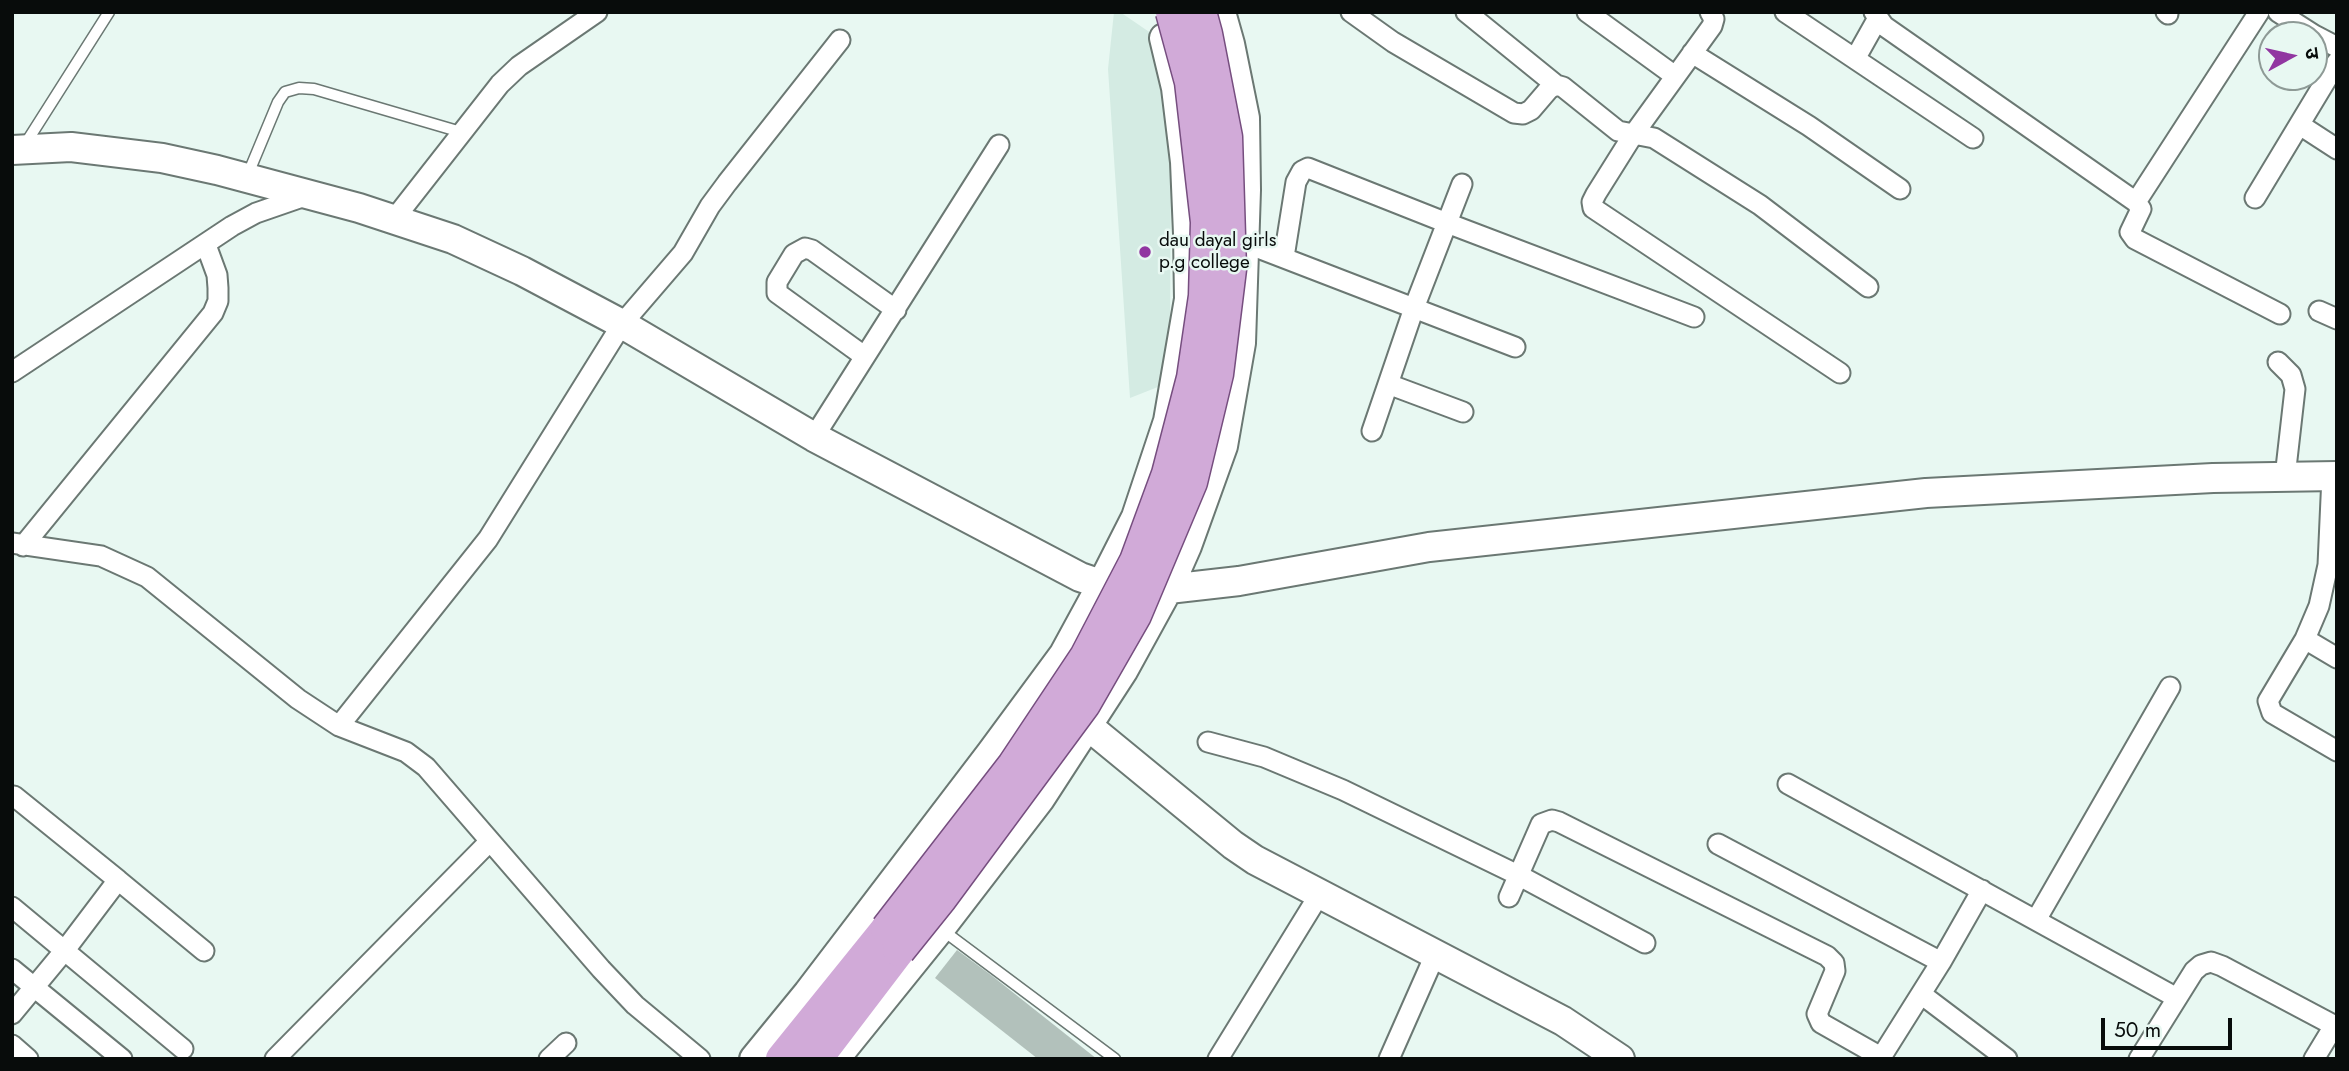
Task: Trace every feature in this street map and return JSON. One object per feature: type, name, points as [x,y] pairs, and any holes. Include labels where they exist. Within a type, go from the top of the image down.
[{"type":"main road","points":[[816,1059],[893,939],[1086,657],[1136,561],[1168,474],[1193,379],[1205,296],[1207,222],[1191,82],[1172,12]]},
{"type":"main road","points":[[782,1059],[893,939],[940,899],[1084,704],[1135,615],[1191,482],[1217,374],[1230,269],[1226,137],[1200,12]]},
{"type":"street","points":[[396,218],[500,84],[519,66],[597,12]]},
{"type":"street","points":[[754,1059],[808,993],[1064,654],[1136,517],[1168,421],[1189,299],[1185,162],[1176,88],[1159,12]]},
{"type":"street","points":[[835,1059],[1040,799],[1123,671],[1168,589],[1187,545],[1223,446],[1241,343],[1245,243],[1245,118],[1222,12]]},
{"type":"street","points":[[1351,12],[1392,42],[1514,113],[1523,114],[1531,110],[1549,89],[1556,85]]},
{"type":"street","points":[[1466,12],[1618,131],[1654,138],[1760,205],[1868,287]]},
{"type":"street","points":[[1587,12],[1675,76]]},
{"type":"street","points":[[1710,12],[1714,19],[1712,26],[1633,135],[1596,194],[1592,202],[1593,208],[1840,373]]},
{"type":"street","points":[[1785,12],[1973,138]]},
{"type":"street","points":[[2136,202],[2259,12]]},
{"type":"street","points":[[1854,59],[1876,15],[1884,26],[2136,202],[2141,209],[2130,232],[2135,239],[2280,314]]},
{"type":"street","points":[[340,726],[488,539],[622,324],[683,253],[710,206],[733,174],[840,40]]},
{"type":"street","points":[[1692,53],[1808,126],[1900,189]]},
{"type":"street","points":[[2255,198],[2337,62]]},
{"type":"street","points":[[2300,125],[2337,149]]},
{"type":"street","points":[[814,437],[999,145]]},
{"type":"street","points":[[17,149],[71,147],[162,158],[396,218],[453,239],[522,271],[622,324],[814,437],[1080,578],[1121,591],[1239,581],[1429,547],[1926,493],[2213,478],[2334,476],[2332,567],[2305,639],[2268,701],[2269,709],[2337,751]]},
{"type":"street","points":[[1284,257],[1296,182],[1302,171],[1308,168],[1695,317]]},
{"type":"street","points":[[1372,431],[1414,308],[1462,184]]},
{"type":"street","points":[[12,372],[232,226],[256,213],[308,195]]},
{"type":"street","points":[[1245,243],[1515,347]]},
{"type":"street","points":[[18,544],[213,313],[218,301],[218,288],[205,245]]},
{"type":"street","points":[[864,356],[777,293],[777,282],[794,254],[805,248],[812,250],[895,310]]},
{"type":"street","points":[[2278,362],[2291,375],[2295,389],[2286,477]]},
{"type":"street","points":[[1388,384],[1463,412]]},
{"type":"street","points":[[18,544],[100,556],[146,577],[298,699],[340,726],[407,752],[426,767],[601,969],[635,1004],[700,1059]]},
{"type":"street","points":[[2305,639],[2337,658]]},
{"type":"street","points":[[2036,920],[2170,687]]},
{"type":"street","points":[[1088,726],[1233,845],[1265,866],[1563,1021],[1619,1059]]},
{"type":"street","points":[[1208,742],[1264,757],[1343,789],[1518,875],[1645,943]]},
{"type":"street","points":[[1787,784],[2177,998]]},
{"type":"street","points":[[14,796],[204,951]]},
{"type":"street","points":[[1509,897],[1541,824],[1552,820],[1827,956],[1834,963],[1835,971],[1817,1014],[1821,1023],[1881,1058],[1982,890]]},
{"type":"street","points":[[275,1059],[490,842]]},
{"type":"street","points":[[1718,844],[1941,962]]},
{"type":"street","points":[[12,1014],[118,880]]},
{"type":"street","points":[[1218,1059],[1319,895]]},
{"type":"street","points":[[12,906],[183,1049]]},
{"type":"street","points":[[1389,1059],[1435,955]]},
{"type":"street","points":[[2139,1059],[2194,971],[2211,962],[2336,1026],[2314,1059]]},
{"type":"street","points":[[12,969],[122,1059]]},
{"type":"street","points":[[1921,994],[2007,1059]]},
{"type":"street","points":[[549,1059],[566,1043]]},
{"type":"street","points":[[12,1045],[28,1059]]},
{"type":"lane","points":[[17,149],[109,12]]},
{"type":"lane","points":[[247,178],[278,102],[285,92],[299,88],[314,89],[461,132]]},
{"type":"lane","points":[[940,929],[1115,1059]]},
{"type":"shaded area","name":"dau dayal girls p.g college","points":[[1114,12],[1120,12],[1161,40],[1171,166],[1170,338],[1173,381],[1130,398],[1108,69]]},
{"type":"building","points":[[957,950],[1097,1059],[1038,1059],[935,978]]},
{"type":"place","name":"dau dayal girls p.g college","points":[[1145,252]]}]
